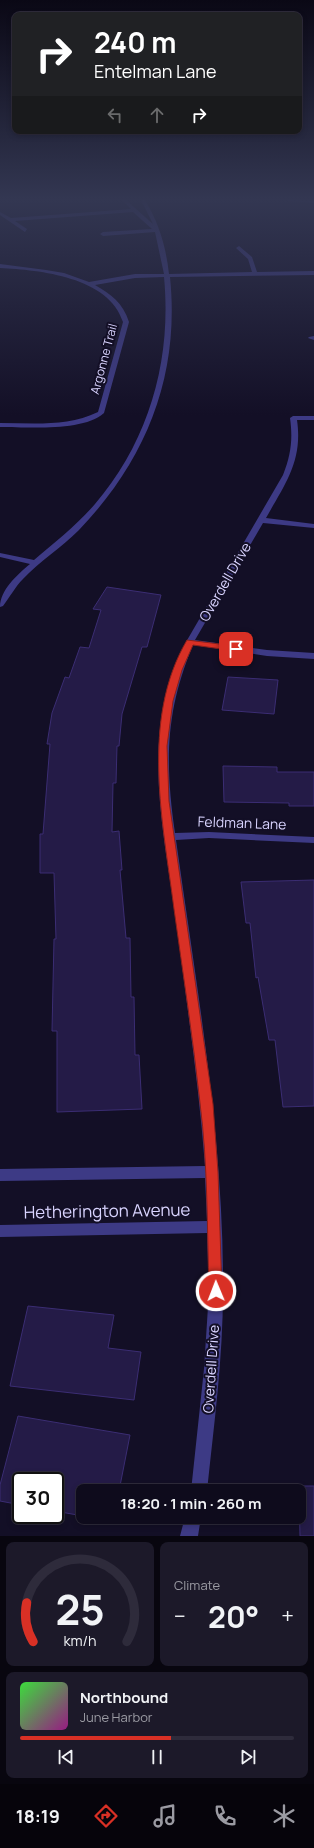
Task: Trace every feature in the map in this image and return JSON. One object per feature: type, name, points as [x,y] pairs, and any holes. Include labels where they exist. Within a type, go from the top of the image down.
[{"type":"street","name":"Argonne Trail","points":[[0,425],[74,424],[89,420],[101,414],[126,322],[117,303],[90,284],[42,272]]},
{"type":"street","points":[[0,604],[21,577],[76,528],[128,466],[149,422],[165,372],[170,332],[167,272]]},
{"type":"street","points":[[90,284],[136,276],[314,273]]},
{"type":"street","name":"Overdell Drive","points":[[200,1484],[212,1369],[216,1291],[212,1172],[207,1104],[164,801],[163,746],[169,701],[178,670],[190,642],[287,475],[295,456],[296,437],[293,418],[314,418]]},
{"type":"street","points":[[261,520],[314,526]]},
{"type":"street","points":[[0,555],[37,563]]},
{"type":"street","points":[[190,642],[267,653],[314,656]]},
{"type":"street","name":"Feldman Lane","points":[[170,837],[209,835],[314,840]]},
{"type":"street","points":[[0,1174],[212,1172]]},
{"type":"street","name":"Hetherington Avenue","points":[[0,1231],[214,1226]]},
{"type":"street","points":[[189,1536],[192,1524]]},
{"type":"building","points":[[107,587],[161,595],[147,647],[142,647],[122,714],[119,746],[117,746],[116,783],[113,783],[112,832],[119,831],[122,870],[120,870],[126,938],[130,938],[131,997],[134,997],[135,1055],[139,1055],[142,1109],[57,1112],[57,1031],[52,1031],[54,939],[56,939],[54,873],[40,873],[40,834],[43,834],[50,744],[47,744],[52,713],[65,677],[69,678],[80,647],[89,648],[101,610],[93,609]]},
{"type":"building","points":[[228,677],[278,680],[274,714],[222,710]]},
{"type":"building","points":[[223,766],[277,767],[277,772],[314,772],[314,806],[289,806],[289,803],[224,802]]},
{"type":"building","points":[[314,880],[314,1106],[283,1107],[275,1040],[269,1040],[258,977],[256,978],[250,923],[246,923],[241,882]]},
{"type":"building","points":[[28,1306],[114,1315],[108,1348],[141,1352],[134,1400],[10,1386]]},
{"type":"building","points":[[18,1416],[130,1435],[120,1484],[76,1484],[76,1515],[64,1513],[64,1472],[12,1472],[12,1503],[0,1501],[0,1485]]},
{"type":"building","points":[[306,1486],[314,1486],[314,1536],[300,1536],[300,1524],[306,1524]]},
{"type":"route","points":[[216,1291],[212,1172],[207,1104],[164,801],[163,746],[169,701],[178,670],[190,642],[236,649]]}]
